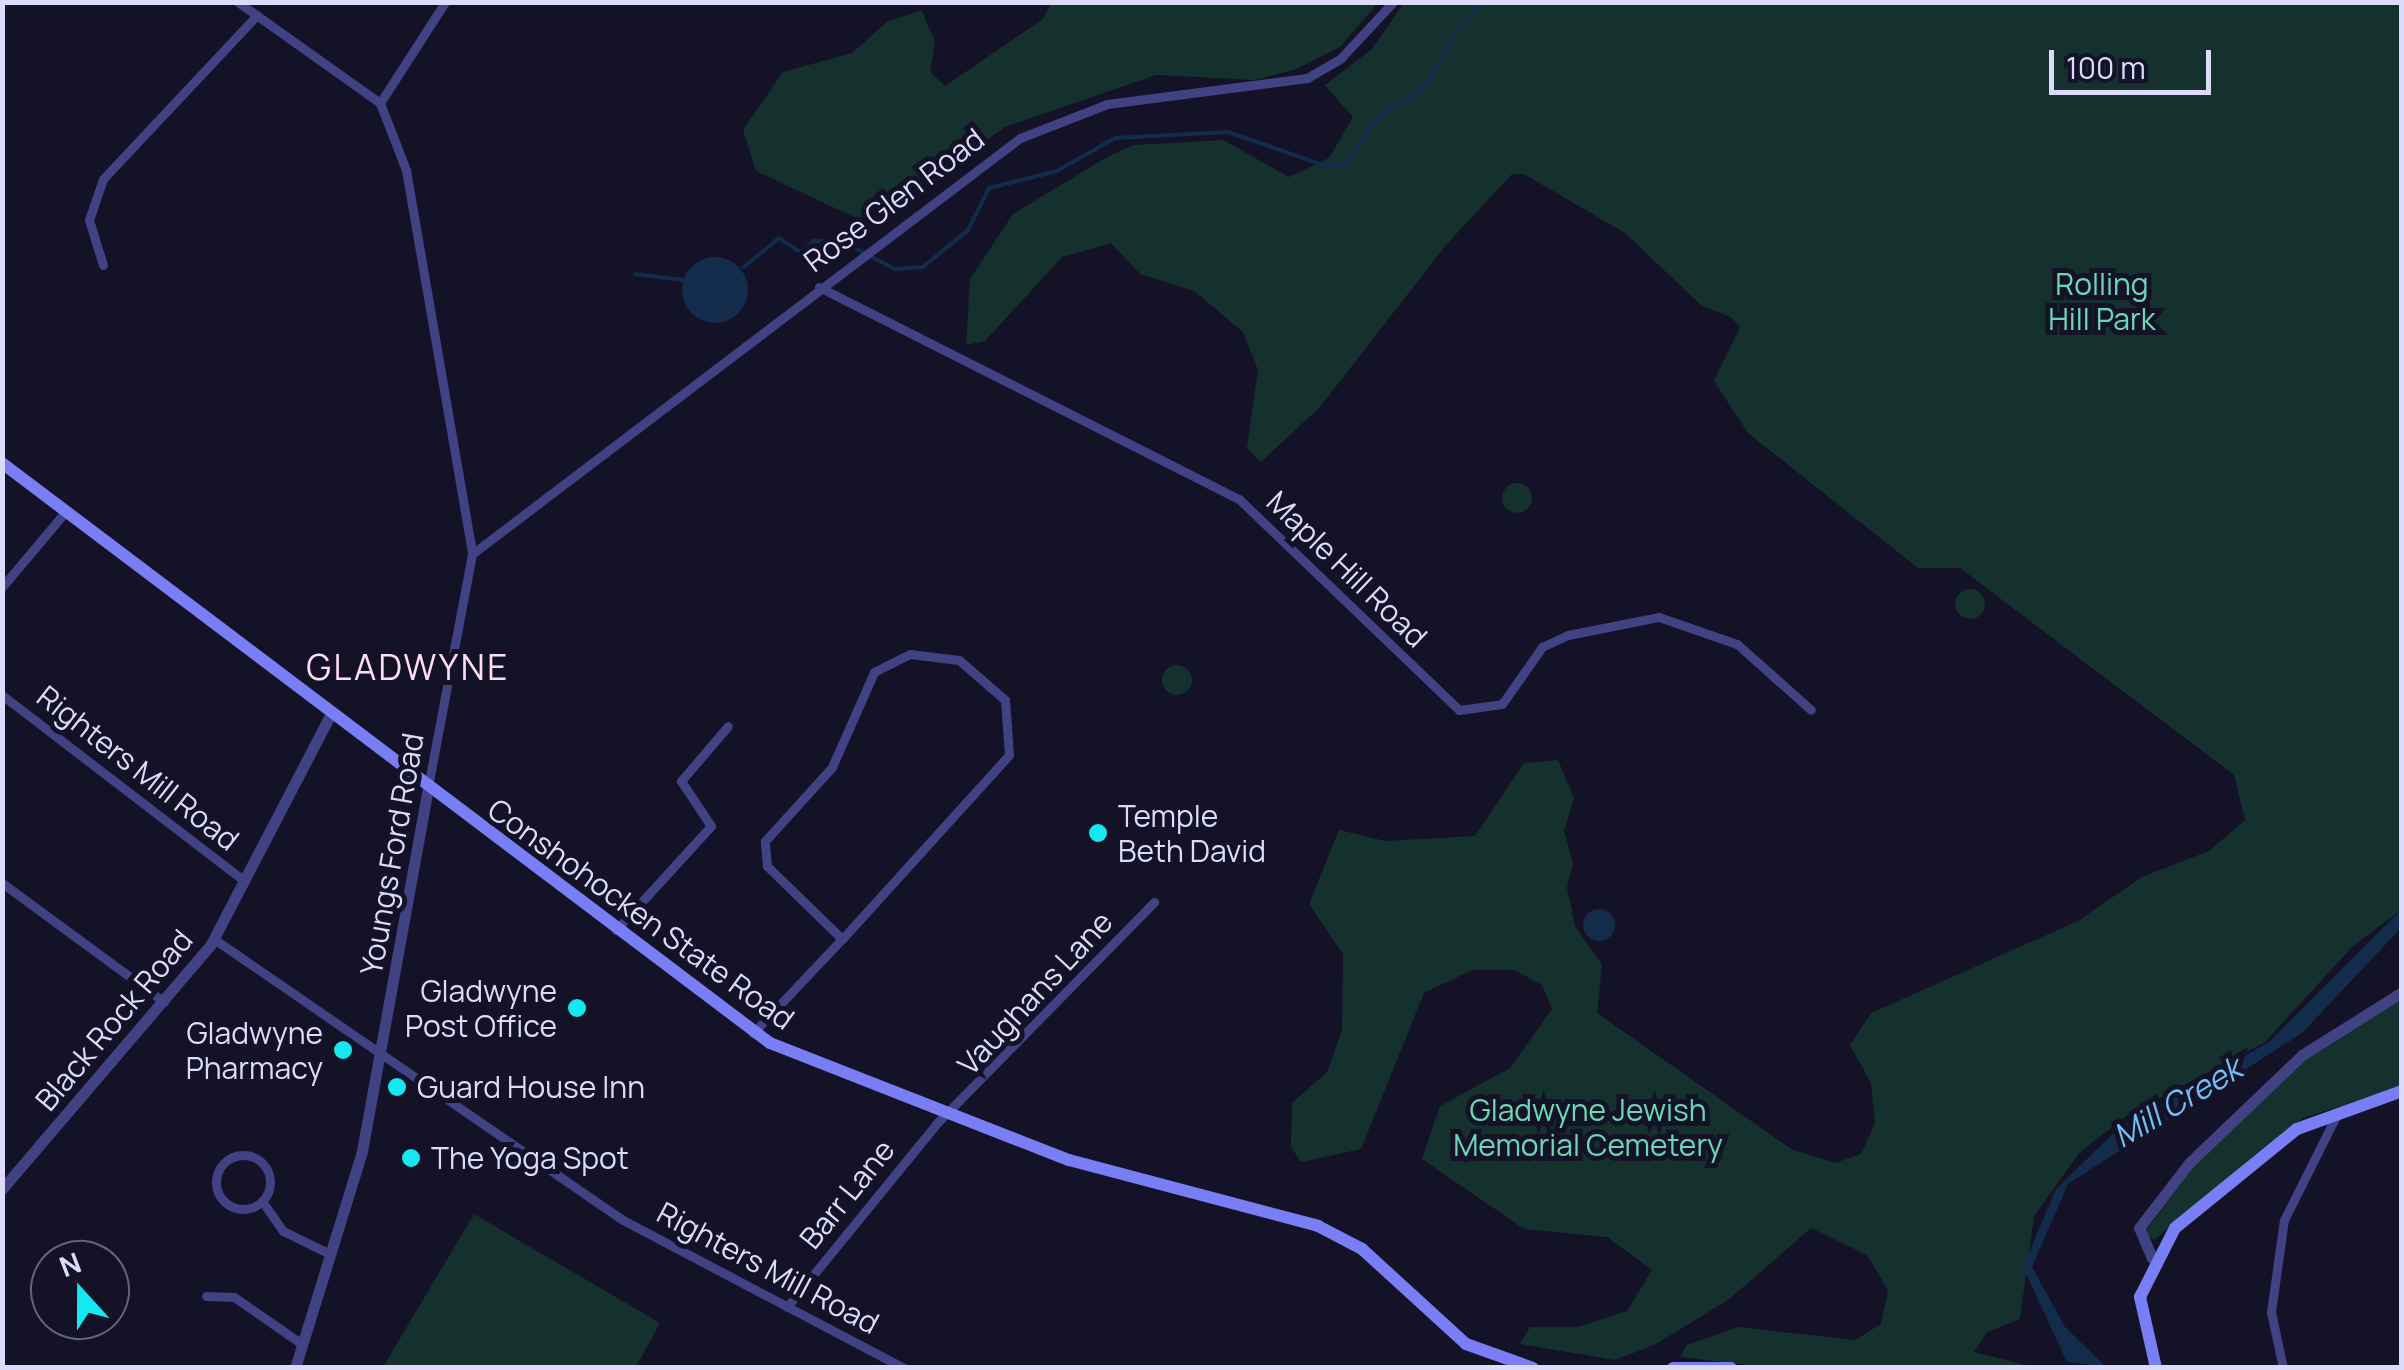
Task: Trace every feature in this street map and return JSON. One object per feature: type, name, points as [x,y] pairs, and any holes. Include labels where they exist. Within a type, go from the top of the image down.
[{"type":"main road","name":"Conshohocken State Road","points":[[2,463],[753,1032],[949,1115],[1069,1160],[1334,1233],[1456,1337],[1533,1368]]},
{"type":"main road","points":[[2156,1368],[2140,1311],[2152,1258],[2237,1171],[2340,1108],[2402,1092]]},
{"type":"main road","points":[[1673,1368],[1730,1368]]},
{"type":"street","points":[[238,2],[380,103],[446,2]]},
{"type":"street","name":"Rose Glen Road","points":[[472,554],[878,239],[1032,133],[1132,99],[1307,78],[1341,58],[1393,2]]},
{"type":"street","points":[[103,265],[89,220],[103,178],[257,15]]},
{"type":"street","name":"Youngs Ford Road","points":[[295,1368],[330,1254],[383,1050],[472,554],[412,195],[380,103]]},
{"type":"street","name":"Maple Hill Road","points":[[819,287],[1239,500],[1459,710],[1502,704],[1542,648],[1568,635],[1660,617],[1736,644],[1810,710]]},
{"type":"street","points":[[2,587],[66,511]]},
{"type":"street","points":[[753,1032],[842,939],[1006,763],[1013,736],[1006,700],[959,660],[919,652],[874,672],[832,767],[765,841],[768,866],[842,939]]},
{"type":"street","name":"Righters Mill Road","points":[[2,695],[244,881]]},
{"type":"street","name":"Black Rock Road","points":[[2,1189],[214,939],[331,713]]},
{"type":"street","points":[[616,930],[711,826],[681,782],[728,726]]},
{"type":"street","points":[[2,883],[164,1002]]},
{"type":"street","name":"Vaughans Lane","points":[[949,1115],[1154,902]]},
{"type":"street","name":"Righters Mill Road","points":[[214,939],[383,1050],[624,1220],[904,1368]]},
{"type":"street","points":[[2152,1258],[2137,1233],[2173,1180],[2302,1055],[2402,992]]},
{"type":"street","points":[[2284,1368],[2271,1312],[2284,1220],[2340,1108]]},
{"type":"street","name":"Barr Lane","points":[[786,1307],[949,1115]]},
{"type":"street","points":[[262,1201],[273,1184],[263,1165],[240,1157],[216,1169],[221,1197],[262,1201],[283,1231],[330,1254]]},
{"type":"street","points":[[206,1296],[234,1297],[302,1344]]},
{"type":"green space","points":[[1051,3],[1378,3],[1341,46],[1297,69],[1255,80],[1156,75],[1005,127],[876,218],[854,217],[756,171],[743,130],[783,72],[852,53],[887,22],[921,10],[935,41],[930,72],[945,86],[1043,19]]},
{"type":"green space","points":[[1404,3],[2401,3],[2401,910],[2353,946],[2265,1042],[2129,1114],[2080,1152],[2034,1216],[2020,1319],[1987,1332],[1974,1352],[2033,1367],[1773,1368],[1680,1357],[1687,1345],[1738,1327],[1855,1340],[1881,1324],[1888,1290],[1867,1255],[1811,1228],[1728,1300],[1656,1344],[1615,1360],[1520,1344],[1530,1327],[1578,1327],[1627,1311],[1652,1270],[1607,1237],[1524,1229],[1422,1159],[1440,1106],[1510,1068],[1552,1009],[1542,985],[1514,970],[1472,970],[1424,993],[1361,1149],[1301,1162],[1291,1147],[1292,1103],[1327,1072],[1342,1031],[1343,954],[1309,904],[1339,830],[1385,841],[1475,836],[1524,763],[1558,760],[1574,798],[1564,831],[1573,863],[1567,888],[1575,926],[1602,965],[1597,1013],[1791,1149],[1835,1163],[1861,1154],[1875,1123],[1871,1083],[1850,1045],[1871,1013],[2078,921],[2142,877],[2209,851],[2245,820],[2234,775],[1960,568],[1918,568],[1748,433],[1714,381],[1740,327],[1731,317],[1702,306],[1625,233],[1524,174],[1512,174],[1446,245],[1320,407],[1261,462],[1247,448],[1258,370],[1243,332],[1194,291],[1140,274],[1111,243],[1062,257],[985,341],[966,345],[970,279],[1013,214],[1107,157],[1134,145],[1223,140],[1289,177],[1329,158],[1353,117],[1325,85],[1372,49]]},
{"type":"green space","points":[[1517,483],[1528,487],[1532,498],[1528,509],[1517,513],[1506,509],[1502,498],[1506,487]]},
{"type":"green space","points":[[1970,589],[1984,598],[1985,604],[1976,618],[1970,619],[1956,610],[1955,604],[1964,590]]},
{"type":"green space","points":[[1177,665],[1191,674],[1192,680],[1183,694],[1177,695],[1163,686],[1162,680],[1171,666]]},
{"type":"green space","points":[[2401,998],[2401,1087],[2303,1118],[2154,1240],[2144,1233],[2206,1151],[2298,1063]]},
{"type":"green space","points":[[474,1214],[660,1323],[636,1367],[383,1367]]},
{"type":"water","points":[[715,257],[739,266],[748,290],[739,314],[715,323],[691,314],[682,290],[691,266]]},
{"type":"water","points":[[1599,909],[1610,914],[1615,925],[1610,936],[1599,941],[1588,936],[1583,925],[1588,914]]},
{"type":"water","name":"Mill Creek","points":[[2401,910],[2401,928],[2302,1033],[2068,1184],[2032,1267],[2065,1327],[2106,1367],[2067,1362],[2023,1267],[2056,1189],[2122,1125],[2269,1042]]},
{"type":"waterway","points":[[744,267],[779,238],[801,253],[814,241],[841,241],[895,269],[923,267],[968,230],[989,188],[1057,171],[1115,138],[1228,132],[1326,166],[1346,164],[1379,117],[1424,88],[1463,21],[1488,2]]},
{"type":"waterway","points":[[635,274],[683,280]]},
{"type":"place","name":"Temple Beth David","points":[[1098,833]]},
{"type":"place","name":"Gladwyne Post Office","points":[[577,1008]]},
{"type":"place","name":"Gladwyne Pharmacy","points":[[343,1050]]},
{"type":"place","name":"Guard House Inn","points":[[397,1087]]},
{"type":"place","name":"The Yoga Spot","points":[[411,1158]]},
{"type":"district","name":"GLADWYNE","points":[[408,667]]},
{"type":"park label","name":"Rolling Hill Park","points":[[2102,301]]},
{"type":"park label","name":"Gladwyne Jewish Memorial Cemetery","points":[[1588,1127]]}]
